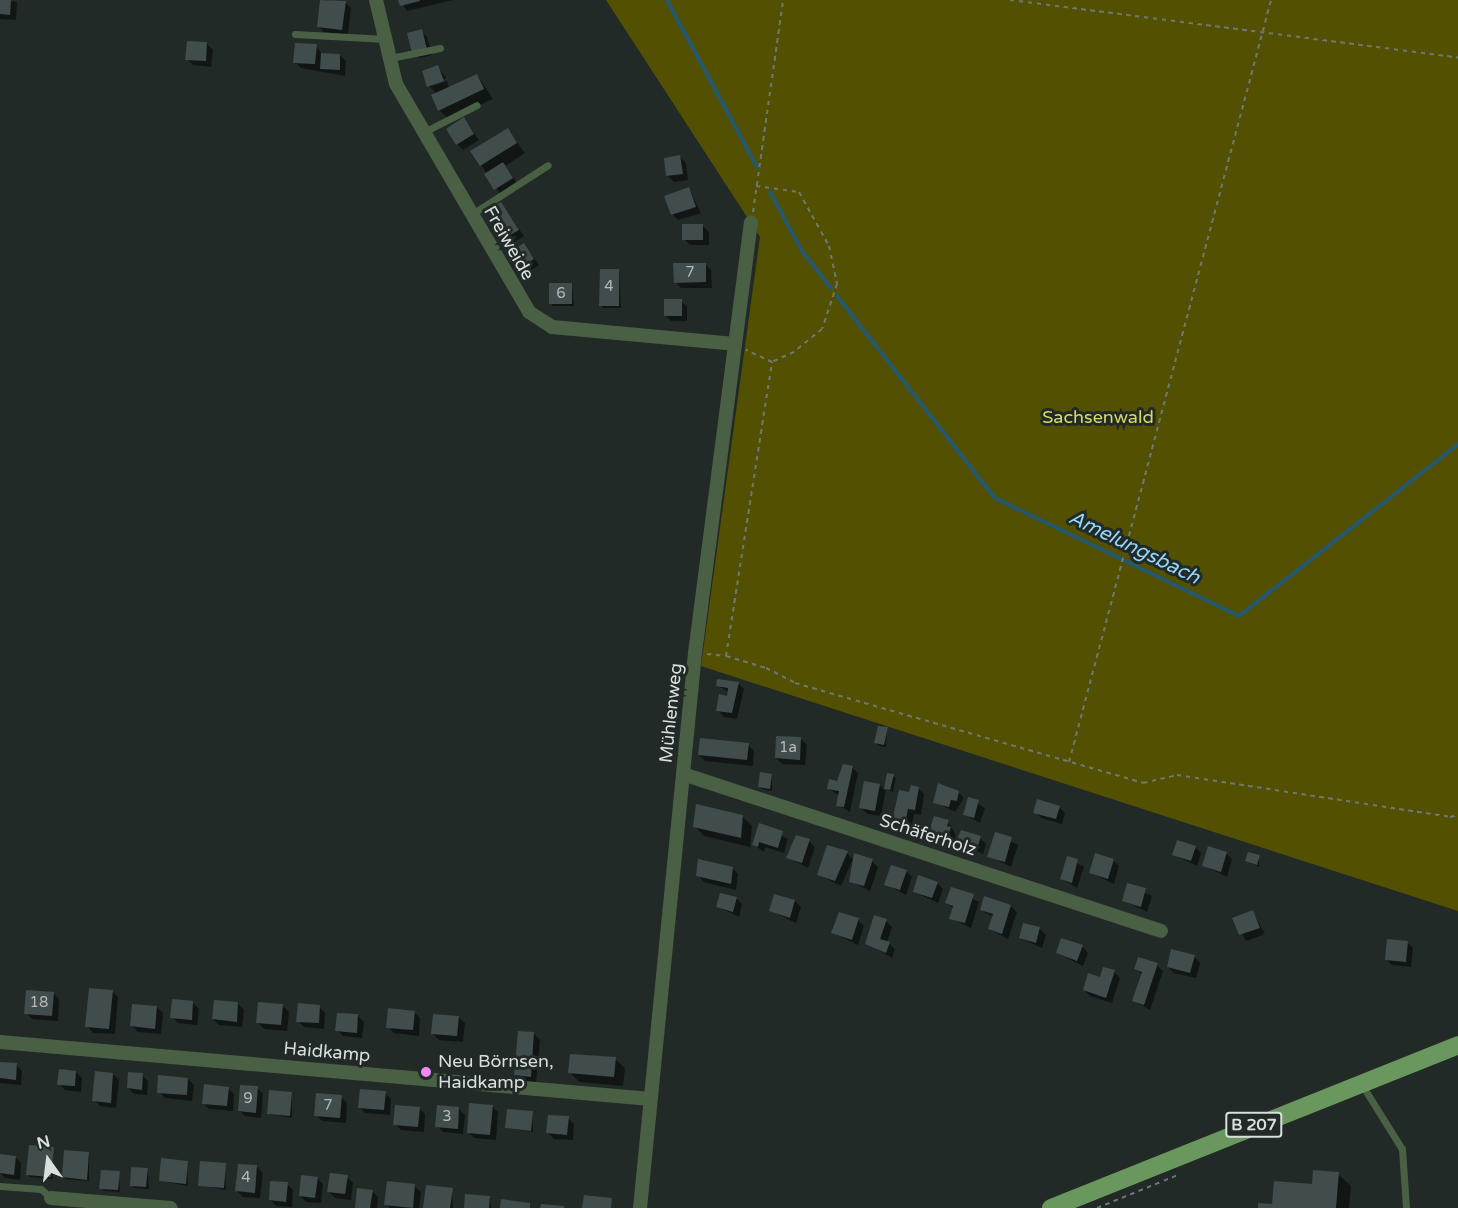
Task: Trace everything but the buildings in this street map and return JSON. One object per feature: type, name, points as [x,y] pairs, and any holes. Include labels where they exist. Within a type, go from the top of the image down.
[{"type":"main road","name":"B 207","points":[[1051,1208],[1458,1045]]},
{"type":"street","name":"Freiweide","points":[[376,0],[396,84],[529,312],[552,327],[734,344]]},
{"type":"street","name":"Mühlenweg","points":[[640,1208],[695,653],[751,223]]},
{"type":"street","name":"Schäferholz","points":[[683,774],[1161,931]]},
{"type":"street","name":"Haidkamp","points":[[0,1042],[651,1099]]},
{"type":"street","points":[[51,1198],[171,1208]]},
{"type":"lane","points":[[295,34],[386,39]]},
{"type":"lane","points":[[390,58],[440,48]]},
{"type":"lane","points":[[424,132],[477,105]]},
{"type":"lane","points":[[472,214],[549,165]]},
{"type":"lane","points":[[1361,1083],[1402,1149],[1406,1208]]},
{"type":"lane","points":[[0,1186],[41,1189],[51,1198]]},
{"type":"path","points":[[751,223],[783,0]]},
{"type":"path","points":[[1010,0],[1458,57]]},
{"type":"path","points":[[1069,762],[1271,0]]},
{"type":"path","points":[[734,344],[772,362],[794,352],[822,329],[837,284],[829,246],[799,192],[756,186]]},
{"type":"path","points":[[726,657],[772,362]]},
{"type":"path","points":[[695,653],[726,657],[766,668],[795,683],[1143,783],[1177,775],[1450,817],[1458,815]]},
{"type":"green space","name":"Sachsenwald","points":[[606,0],[1458,0],[1458,911],[701,666],[760,237]]},
{"type":"waterway","name":"Amelungsbach","points":[[667,0],[757,167]]},
{"type":"waterway","name":"Amelungsbach","points":[[770,192],[802,251],[831,288]]},
{"type":"waterway","name":"Amelungsbach","points":[[837,296],[995,498],[1239,616],[1458,444]]},
{"type":"place","name":"Neu Börnsen, Haidkamp","points":[[426,1072]]}]
